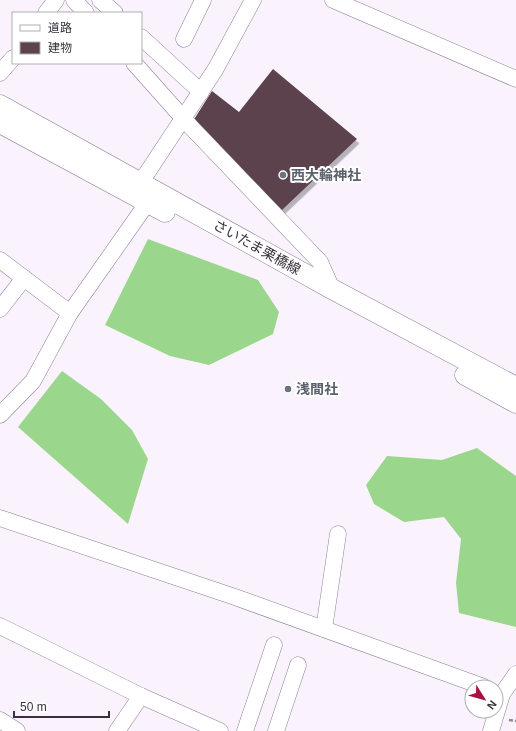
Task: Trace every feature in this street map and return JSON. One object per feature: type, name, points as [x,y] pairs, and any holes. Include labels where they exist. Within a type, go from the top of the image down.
[{"type":"main road","name":"さいたま栗橋線","points":[[0,106],[141,182],[332,289],[516,387]]},
{"type":"main road","name":"さいたま栗橋線","points":[[0,123],[516,403]]},
{"type":"street","points":[[47,12],[56,0]]},
{"type":"street","points":[[74,0],[85,12]]},
{"type":"street","points":[[100,0],[114,12]]},
{"type":"street","points":[[184,39],[203,0]]},
{"type":"street","points":[[141,182],[215,70],[252,0]]},
{"type":"street","points":[[333,0],[513,74]]},
{"type":"street","points":[[142,38],[201,92]]},
{"type":"street","points":[[0,73],[12,59]]},
{"type":"street","points":[[135,64],[184,119],[320,262],[332,289]]},
{"type":"street","points":[[0,415],[33,381],[70,313],[148,202]]},
{"type":"street","points":[[0,260],[70,313]]},
{"type":"street","points":[[0,309],[24,278]]},
{"type":"street","points":[[0,518],[235,597],[464,680]]},
{"type":"street","points":[[324,629],[338,534]]},
{"type":"street","points":[[0,626],[141,696],[220,731]]},
{"type":"street","points":[[245,731],[274,645]]},
{"type":"street","points":[[276,731],[298,665]]},
{"type":"street","points":[[504,687],[516,674]]},
{"type":"street","points":[[117,731],[141,696]]},
{"type":"street","points":[[491,731],[493,719]]},
{"type":"street","points":[[0,720],[17,731]]},
{"type":"green space","points":[[148,239],[258,280],[279,312],[273,334],[209,365],[170,356],[105,325]]},
{"type":"green space","points":[[62,371],[101,399],[132,430],[148,459],[128,524],[18,427]]},
{"type":"green space","points":[[477,448],[516,476],[516,627],[459,613],[456,583],[461,539],[444,517],[404,522],[374,504],[366,485],[387,456],[442,460]]},
{"type":"building","name":"西大輪神社","points":[[273,69],[357,139],[282,210],[193,121],[212,91],[239,112]]},
{"type":"place","name":"西大輪神社","points":[[283,175]]},
{"type":"place","name":"浅間社","points":[[288,389]]}]
